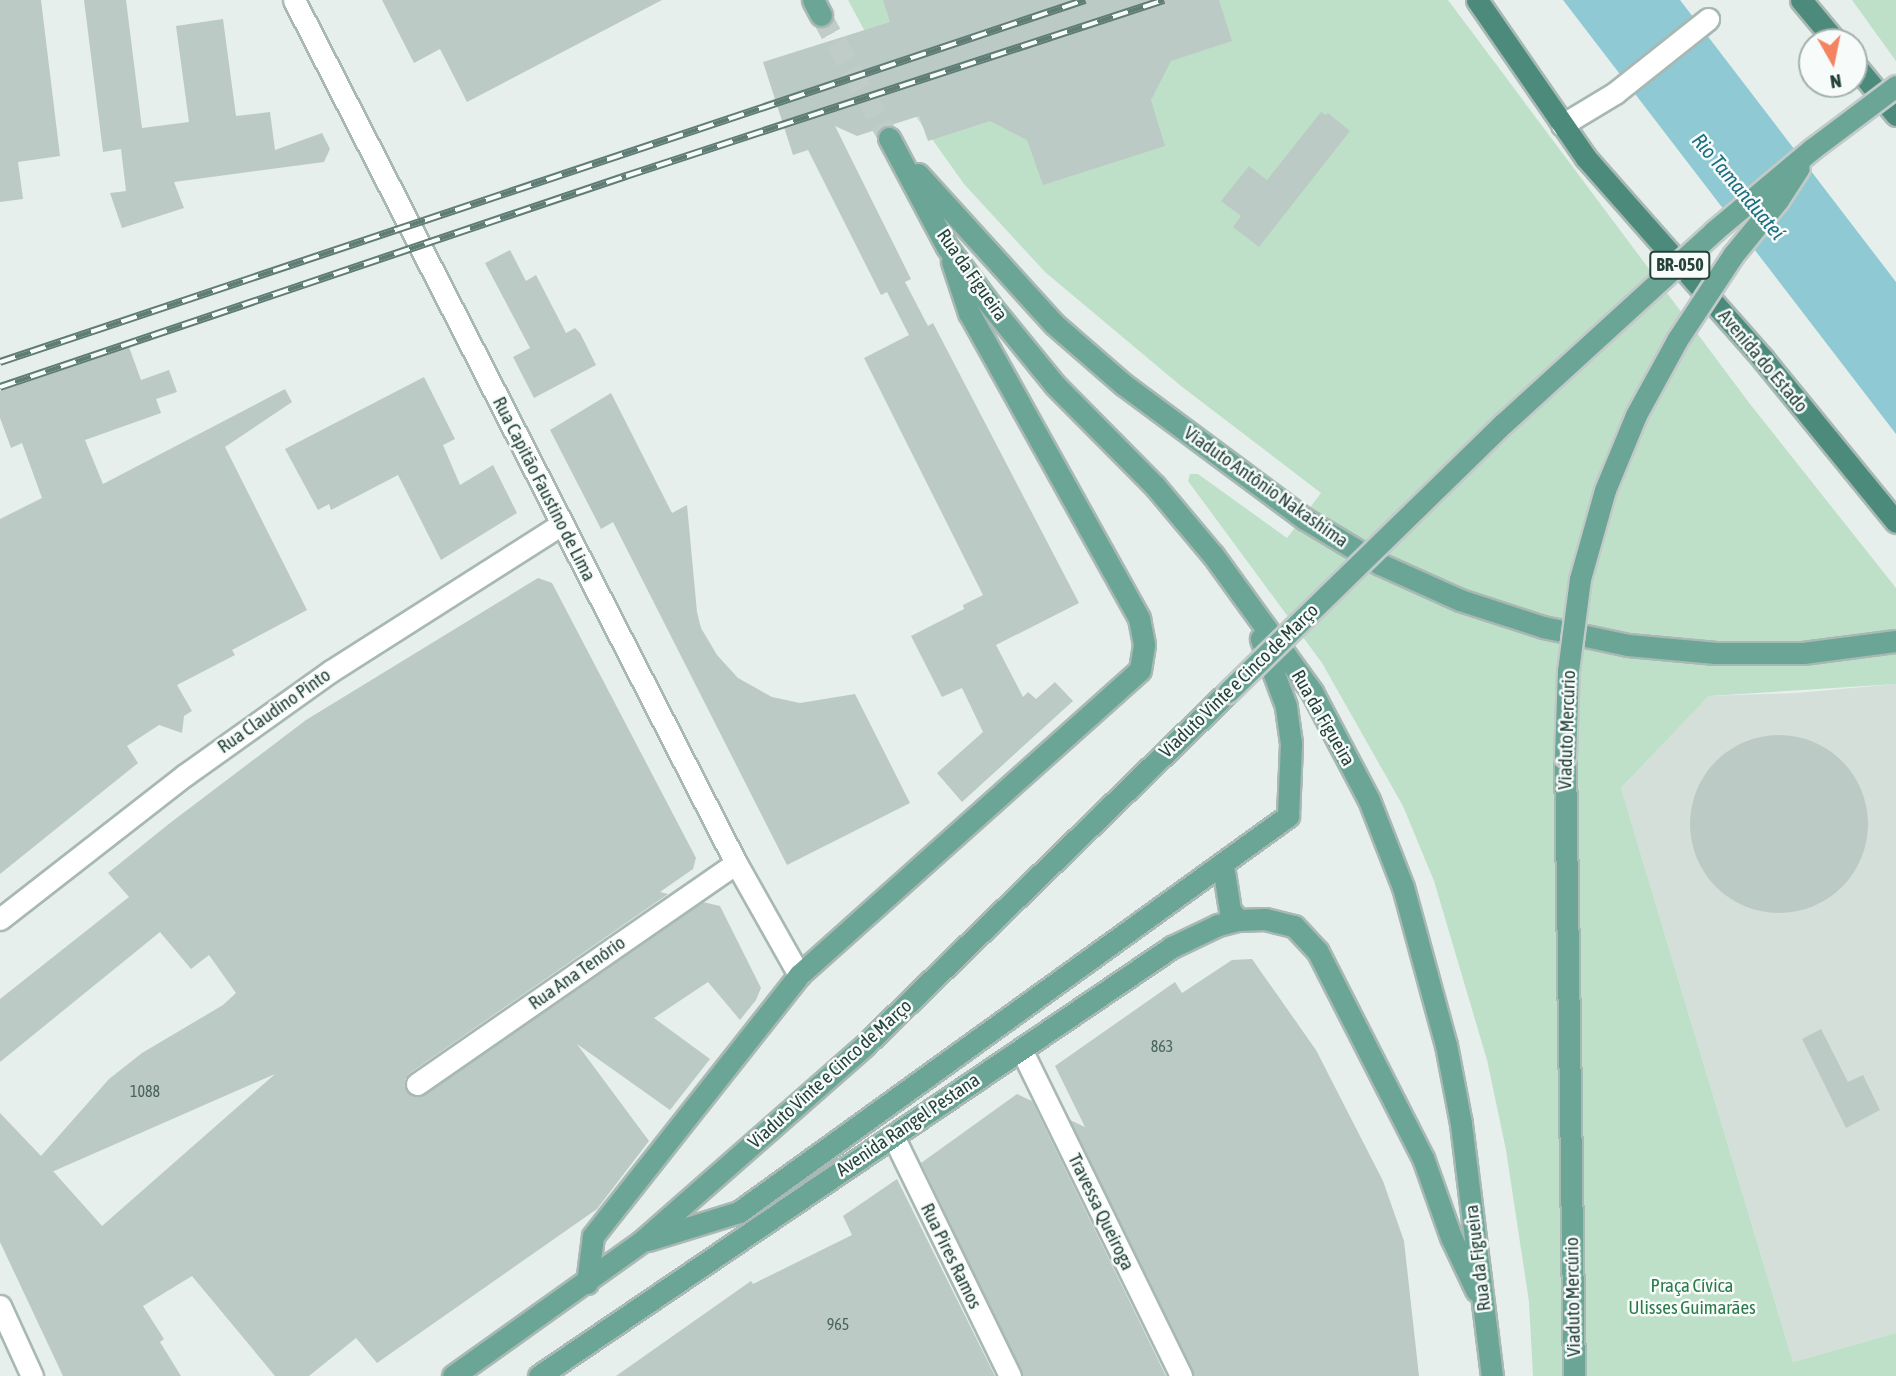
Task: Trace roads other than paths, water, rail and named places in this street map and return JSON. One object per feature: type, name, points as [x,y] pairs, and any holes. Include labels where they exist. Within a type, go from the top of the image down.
[{"type":"highway","name":"Avenida do Estado","points":[[1477,0],[1586,158],[1763,359],[1896,522]]},
{"type":"highway","points":[[1801,0],[1824,28]]},
{"type":"highway","points":[[1868,81],[1896,115]]},
{"type":"main road","name":"Viaduto Vinte e Cinco de Março","points":[[587,1283],[641,1242],[866,1045],[1504,423],[1714,232],[1812,149],[1896,86]]},
{"type":"main road","name":"Rua da Figueira","points":[[893,145],[947,247],[1055,385],[1156,486],[1248,604],[1312,692],[1369,800],[1403,887],[1449,1058],[1461,1124],[1492,1376]]},
{"type":"main road","name":"Viaduto Antônio Nakashima","points":[[893,145],[1054,324],[1123,384],[1305,519],[1380,564],[1460,600],[1543,627],[1628,645],[1716,653],[1803,653],[1896,641]]},
{"type":"main road","name":"Viaduto Mercúrio","points":[[1574,1376],[1565,756],[1568,671],[1580,579],[1605,490],[1636,415],[1693,314],[1733,255],[1778,200],[1812,149]]},
{"type":"main road","points":[[453,1376],[587,1283],[593,1236],[799,975],[1140,670],[1144,645],[1139,618],[969,313],[947,247]]},
{"type":"main road","name":"Avenida Rangel Pestana","points":[[641,1242],[739,1212],[1223,866],[1288,816],[1291,743],[1286,706],[1248,604]]},
{"type":"main road","points":[[1223,866],[1230,910],[1238,920]]},
{"type":"main road","name":"Avenida Rangel Pestana","points":[[539,1376],[1172,947],[1218,925],[1238,920],[1265,919],[1294,926],[1318,952],[1405,1122],[1485,1310]]},
{"type":"street","name":"Rua Capitão Faustino de Lima","points":[[294,0],[736,863],[799,975]]},
{"type":"street","points":[[1562,125],[1615,93],[1709,19]]},
{"type":"street","name":"Rua Claudino Pinto","points":[[0,919],[185,775],[331,671],[562,524]]},
{"type":"street","name":"Rua Ana Tenório","points":[[417,1084],[736,863]]},
{"type":"street","name":"Travessa Queiroga","points":[[1021,1049],[1181,1376]]},
{"type":"street","name":"Rua Pires Ramos","points":[[893,1136],[1010,1376]]},
{"type":"street","points":[[0,1306],[32,1376]]},
{"type":"water","name":"Rio Tamanduateí","points":[[1563,0],[1680,0],[1896,282],[1896,434]]},
{"type":"tunnel","points":[[821,15],[889,138]]},
{"type":"railway","points":[[0,362],[1085,0]]},
{"type":"railway","points":[[0,387],[626,176],[1164,0]]},
{"type":"park label","name":"Praça Cívica Ulisses Guimarães","points":[[1692,1297]]}]
